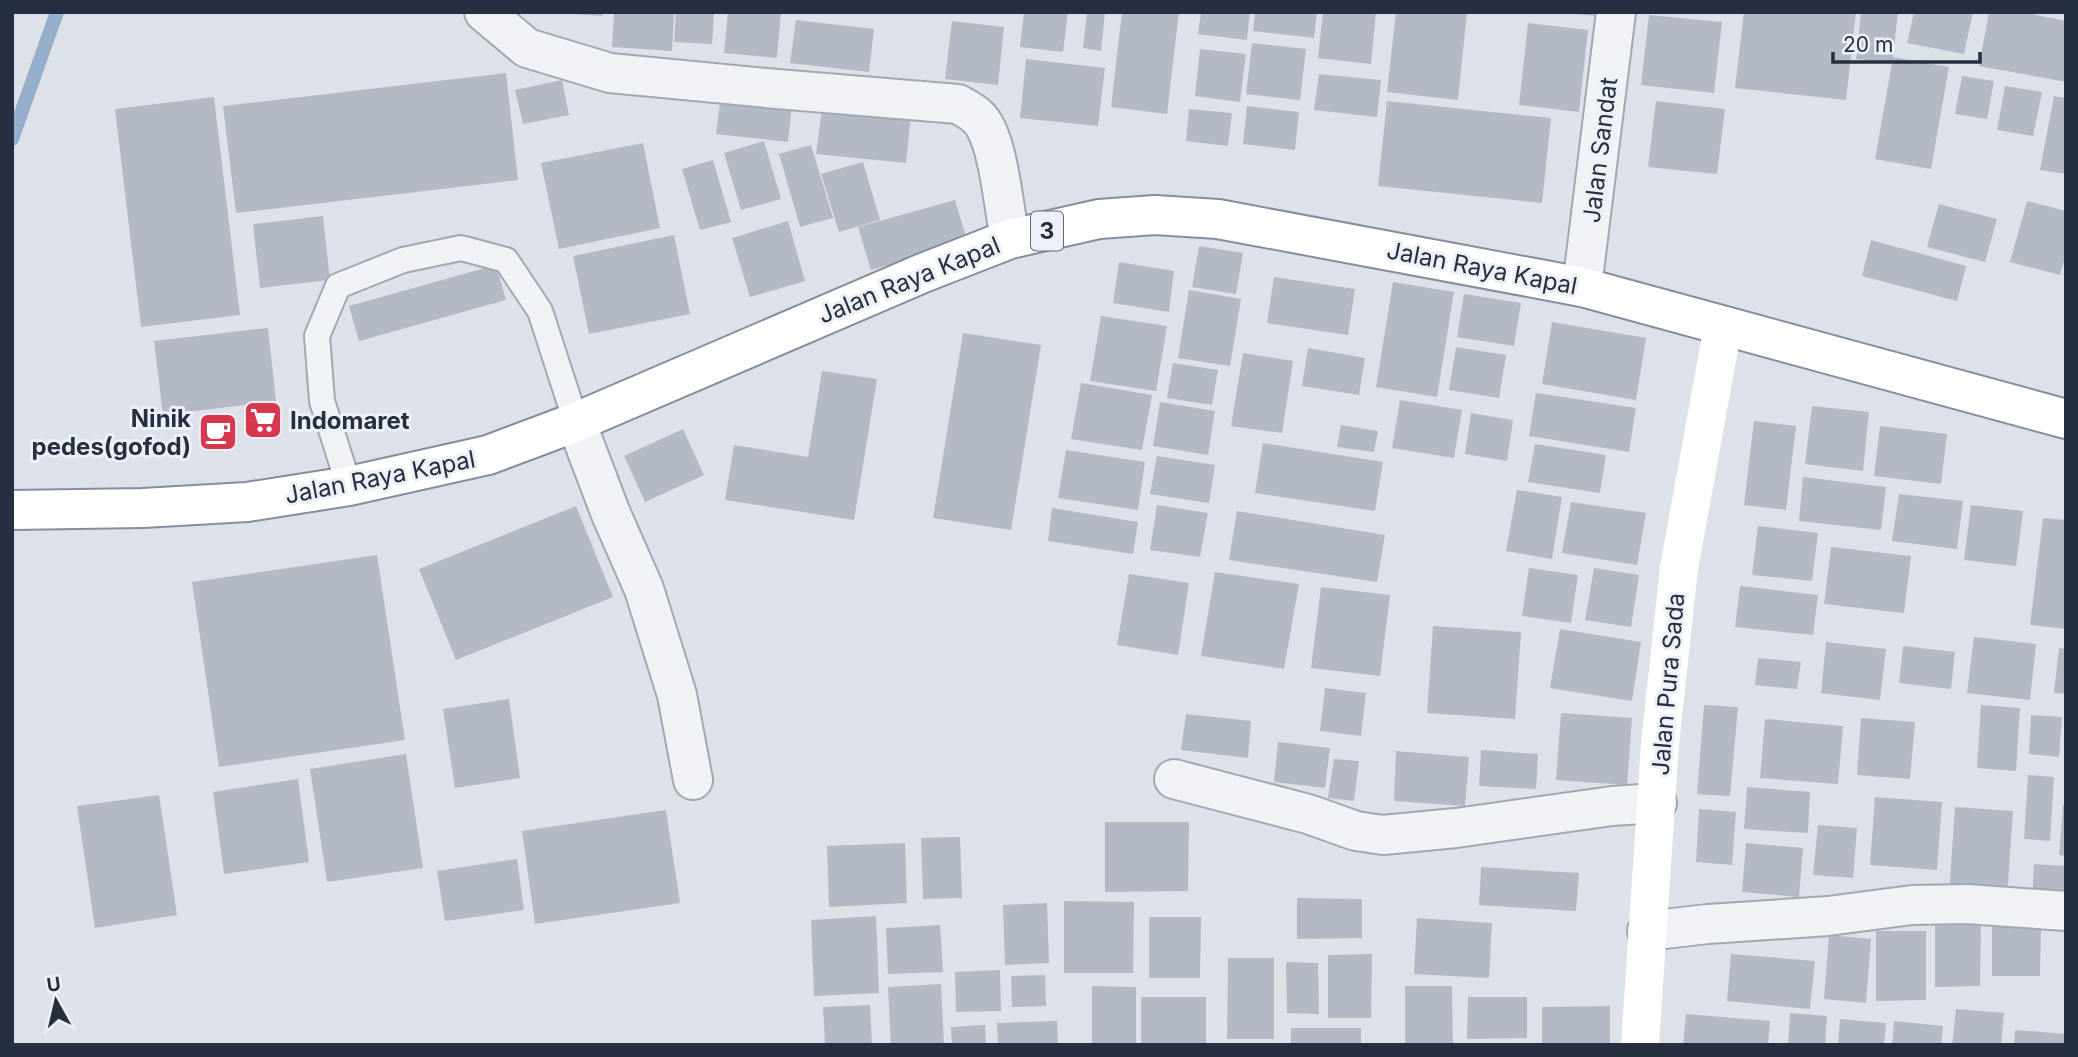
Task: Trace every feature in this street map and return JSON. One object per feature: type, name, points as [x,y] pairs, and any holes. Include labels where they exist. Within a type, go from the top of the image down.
[{"type":"main road","name":"Jalan Raya Kapal","points":[[12,510],[144,508],[247,502],[349,486],[488,455],[576,422],[923,273],[1010,239],[1099,219],[1155,215],[1218,219],[1582,287],[2066,419]]},
{"type":"main road","name":"Jalan Pura Sada","points":[[1640,1045],[1660,744],[1679,568],[1723,326]]},
{"type":"street","points":[[484,12],[527,48],[610,73],[958,104],[979,118],[992,143],[1010,239]]},
{"type":"street","name":"Jalan Sandat","points":[[1582,287],[1616,12]]},
{"type":"street","points":[[576,422],[611,514],[644,589],[677,695],[692,780]]},
{"type":"street","points":[[1174,779],[1308,814],[1356,831],[1383,835],[1456,828],[1612,806],[1657,803]]},
{"type":"street","points":[[1647,931],[1828,916],[1913,905],[1967,904],[2066,911]]},
{"type":"lane","points":[[349,486],[322,401],[317,336],[338,286],[403,260],[461,248],[506,260],[540,311],[576,422]]},
{"type":"building","points":[[573,12],[603,12],[602,16]]},
{"type":"building","points":[[614,12],[674,12],[672,51],[612,47]]},
{"type":"building","points":[[676,12],[714,12],[712,44],[674,42]]},
{"type":"building","points":[[728,12],[781,12],[777,58],[724,53]]},
{"type":"building","points":[[1024,12],[1068,12],[1063,52],[1020,47]]},
{"type":"building","points":[[1087,12],[1105,12],[1101,51],[1083,48]]},
{"type":"building","points":[[1122,12],[1179,12],[1167,114],[1111,107]]},
{"type":"building","points":[[1201,12],[1250,12],[1247,40],[1198,34]]},
{"type":"building","points":[[1255,12],[1317,12],[1314,38],[1253,31]]},
{"type":"building","points":[[1323,12],[1376,12],[1371,64],[1318,58]]},
{"type":"building","points":[[1396,12],[1467,12],[1458,100],[1387,92]]},
{"type":"building","points":[[1575,12],[1607,12],[1606,17]]},
{"type":"building","points":[[1744,12],[1856,12],[1846,100],[1735,88]]},
{"type":"building","points":[[1861,12],[1898,12],[1893,57],[1949,67],[1931,169],[1875,159],[1892,63],[1856,59]]},
{"type":"building","points":[[1914,12],[1973,12],[1964,54],[1907,43]]},
{"type":"building","points":[[1989,12],[2022,12],[2066,21],[2066,82],[1979,66]]},
{"type":"building","points":[[1649,15],[1722,22],[1714,93],[1641,85]]},
{"type":"building","points":[[796,20],[874,29],[869,72],[790,63]]},
{"type":"building","points":[[952,21],[1004,27],[998,85],[945,79]]},
{"type":"building","points":[[1528,23],[1588,30],[1579,112],[1519,105]]},
{"type":"building","points":[[1252,43],[1306,49],[1300,100],[1246,94]]},
{"type":"building","points":[[1200,49],[1246,54],[1240,102],[1195,96]]},
{"type":"building","points":[[1026,59],[1105,68],[1098,126],[1020,118]]},
{"type":"building","points":[[506,73],[518,180],[236,213],[223,106]]},
{"type":"building","points":[[1319,74],[1381,80],[1377,117],[1314,110]]},
{"type":"building","points":[[1962,76],[1994,81],[1987,119],[1955,114]]},
{"type":"building","points":[[562,80],[569,115],[523,124],[515,90]]},
{"type":"building","points":[[2005,86],[2042,92],[2033,136],[1997,130]]},
{"type":"building","points":[[722,87],[793,96],[788,142],[716,134]]},
{"type":"building","points":[[824,95],[912,105],[906,163],[816,154]]},
{"type":"building","points":[[2054,96],[2066,98],[2066,174],[2040,170]]},
{"type":"building","points":[[214,97],[240,315],[141,327],[115,109]]},
{"type":"building","points":[[1387,101],[1551,118],[1542,203],[1378,186]]},
{"type":"building","points":[[1656,101],[1725,109],[1717,174],[1648,167]]},
{"type":"building","points":[[1247,106],[1299,112],[1295,150],[1243,144]]},
{"type":"building","points":[[1189,109],[1232,113],[1228,146],[1186,141]]},
{"type":"building","points":[[764,141],[781,199],[741,210],[724,153]]},
{"type":"building","points":[[643,143],[660,228],[559,249],[541,163]]},
{"type":"building","points":[[811,145],[833,218],[800,227],[779,154]]},
{"type":"building","points":[[713,160],[731,222],[700,230],[682,169]]},
{"type":"building","points":[[863,162],[880,220],[839,232],[821,174]]},
{"type":"building","points":[[955,200],[968,243],[871,270],[858,227]]},
{"type":"building","points":[[2027,201],[2066,211],[2066,255],[2060,275],[2010,262]]},
{"type":"building","points":[[1939,204],[1997,219],[1985,262],[1927,247]]},
{"type":"building","points":[[323,216],[330,280],[260,288],[253,224]]},
{"type":"building","points":[[788,221],[805,281],[750,297],[732,238]]},
{"type":"building","points":[[674,235],[690,314],[589,334],[573,256]]},
{"type":"building","points":[[1871,240],[1966,266],[1957,301],[1862,276]]},
{"type":"building","points":[[1199,246],[1243,253],[1236,294],[1192,287]]},
{"type":"building","points":[[1119,262],[1174,271],[1169,312],[1113,303]]},
{"type":"building","points":[[496,265],[506,300],[359,341],[349,306]]},
{"type":"building","points":[[1274,277],[1355,289],[1348,335],[1267,323]]},
{"type":"building","points":[[1393,282],[1454,292],[1437,397],[1376,387]]},
{"type":"building","points":[[1189,290],[1241,299],[1230,366],[1178,358]]},
{"type":"building","points":[[1464,294],[1521,303],[1514,346],[1457,337]]},
{"type":"building","points":[[1101,316],[1167,326],[1156,391],[1090,381]]},
{"type":"building","points":[[1552,322],[1646,338],[1636,400],[1542,384]]},
{"type":"building","points":[[268,328],[276,401],[163,415],[154,341]]},
{"type":"building","points":[[963,333],[1041,345],[1011,530],[933,518]]},
{"type":"building","points":[[1456,347],[1506,355],[1499,398],[1449,390]]},
{"type":"building","points":[[1308,348],[1365,358],[1359,395],[1302,386]]},
{"type":"building","points":[[1243,353],[1293,361],[1282,433],[1231,426]]},
{"type":"building","points":[[1173,363],[1218,370],[1212,405],[1167,398]]},
{"type":"building","points":[[822,371],[877,379],[854,520],[725,500],[734,445],[808,457]]},
{"type":"building","points":[[1081,383],[1152,395],[1142,450],[1071,439]]},
{"type":"building","points":[[1536,393],[1636,408],[1629,452],[1529,436]]},
{"type":"building","points":[[1400,400],[1462,410],[1454,458],[1392,448]]},
{"type":"building","points":[[1160,402],[1215,411],[1208,455],[1153,446]]},
{"type":"building","points":[[1812,406],[1869,412],[1863,471],[1805,464]]},
{"type":"building","points":[[1471,413],[1513,420],[1507,461],[1465,454]]},
{"type":"building","points":[[1754,421],[1796,426],[1786,510],[1744,505]]},
{"type":"building","points":[[1341,425],[1378,431],[1374,452],[1337,447]]},
{"type":"building","points":[[1880,426],[1947,434],[1941,484],[1874,476]]},
{"type":"building","points":[[683,429],[704,475],[645,502],[624,456]]},
{"type":"building","points":[[1263,443],[1383,462],[1375,511],[1255,493]]},
{"type":"building","points":[[1535,444],[1606,455],[1600,493],[1528,482]]},
{"type":"building","points":[[1066,450],[1145,462],[1138,510],[1058,498]]},
{"type":"building","points":[[1157,456],[1215,465],[1209,503],[1150,494]]},
{"type":"building","points":[[1803,477],[1886,487],[1881,530],[1799,521]]},
{"type":"building","points":[[1517,490],[1562,497],[1552,559],[1506,551]]},
{"type":"building","points":[[1899,494],[1963,501],[1957,549],[1892,541]]},
{"type":"building","points":[[1571,502],[1646,513],[1637,565],[1562,553]]},
{"type":"building","points":[[1157,505],[1208,513],[1200,557],[1150,550]]},
{"type":"building","points":[[1971,505],[2023,511],[2016,566],[1964,560]]},
{"type":"building","points":[[576,506],[613,597],[456,660],[419,569]]},
{"type":"building","points":[[1052,508],[1138,522],[1133,554],[1048,541]]},
{"type":"building","points":[[1237,511],[1385,535],[1377,582],[1229,560]]},
{"type":"building","points":[[2043,518],[2066,520],[2066,629],[2030,625]]},
{"type":"building","points":[[1758,526],[1818,533],[1812,581],[1752,575]]},
{"type":"building","points":[[1831,547],[1911,556],[1904,613],[1824,604]]},
{"type":"building","points":[[377,555],[405,740],[219,767],[192,582]]},
{"type":"building","points":[[1529,568],[1578,575],[1571,623],[1522,616]]},
{"type":"building","points":[[1594,568],[1639,575],[1631,627],[1585,620]]},
{"type":"building","points":[[1215,572],[1299,584],[1284,669],[1201,656]]},
{"type":"building","points":[[1129,574],[1189,583],[1178,655],[1117,645]]},
{"type":"building","points":[[1740,586],[1818,595],[1813,635],[1735,627]]},
{"type":"building","points":[[1321,587],[1390,595],[1380,676],[1311,668]]},
{"type":"building","points":[[1433,626],[1521,632],[1515,719],[1427,713]]},
{"type":"building","points":[[1560,629],[1641,642],[1632,701],[1550,688]]},
{"type":"building","points":[[1974,637],[2036,644],[2030,700],[1967,693]]},
{"type":"building","points":[[1826,642],[1886,649],[1880,700],[1821,693]]},
{"type":"building","points":[[1903,646],[1955,652],[1951,689],[1899,683]]},
{"type":"building","points":[[2059,648],[2066,649],[2066,694],[2054,693]]},
{"type":"building","points":[[1758,658],[1801,662],[1797,689],[1755,685]]},
{"type":"building","points":[[1325,688],[1366,693],[1361,736],[1320,731]]},
{"type":"building","points":[[509,699],[520,778],[455,788],[443,709]]},
{"type":"building","points":[[1704,705],[1738,707],[1730,796],[1697,794]]},
{"type":"building","points":[[1981,705],[2020,708],[2016,771],[1977,768]]},
{"type":"building","points":[[1561,713],[1632,718],[1627,785],[1556,780]]},
{"type":"building","points":[[1186,714],[1251,721],[1248,758],[1181,750]]},
{"type":"building","points":[[2031,715],[2062,717],[2059,757],[2029,754]]},
{"type":"building","points":[[1861,718],[1915,722],[1910,779],[1857,775]]},
{"type":"building","points":[[1765,719],[1843,726],[1838,784],[1760,778]]},
{"type":"building","points":[[1278,742],[1330,748],[1325,788],[1274,782]]},
{"type":"building","points":[[1481,750],[1538,754],[1536,789],[1479,786]]},
{"type":"building","points":[[1396,751],[1469,757],[1465,806],[1394,801]]},
{"type":"building","points":[[406,754],[423,868],[327,882],[310,769]]},
{"type":"building","points":[[1334,759],[1359,761],[1354,801],[1328,798]]},
{"type":"building","points":[[2028,775],[2054,777],[2050,841],[2024,839]]},
{"type":"building","points":[[298,779],[309,862],[224,874],[213,792]]},
{"type":"building","points":[[1747,787],[1810,792],[1808,833],[1744,829]]},
{"type":"building","points":[[159,795],[177,915],[95,928],[77,806]]},
{"type":"building","points":[[1875,797],[1942,802],[1937,870],[1870,865]]},
{"type":"building","points":[[2063,805],[2066,805],[2066,856],[2059,855]]},
{"type":"building","points":[[1955,807],[2013,811],[2007,897],[1949,894]]},
{"type":"building","points":[[1699,809],[1736,812],[1732,865],[1696,862]]},
{"type":"building","points":[[666,810],[680,903],[535,924],[522,831]]},
{"type":"building","points":[[1105,822],[1189,822],[1188,891],[1105,892]]},
{"type":"building","points":[[1818,825],[1857,828],[1853,878],[1813,875]]},
{"type":"building","points":[[960,837],[962,898],[923,899],[921,838]]},
{"type":"building","points":[[905,843],[907,903],[829,907],[827,846]]},
{"type":"building","points":[[1746,843],[1803,848],[1799,897],[1742,892]]},
{"type":"building","points":[[517,859],[524,910],[445,921],[437,871]]},
{"type":"building","points":[[2034,864],[2066,866],[2066,907],[2032,904]]},
{"type":"building","points":[[1481,867],[1579,873],[1576,911],[1479,905]]},
{"type":"building","points":[[1297,898],[1362,899],[1362,938],[1297,939]]},
{"type":"building","points":[[1064,901],[1134,902],[1133,973],[1064,973]]},
{"type":"building","points":[[1047,903],[1049,963],[1005,965],[1003,905]]},
{"type":"building","points":[[876,916],[879,993],[814,996],[811,920]]},
{"type":"building","points":[[1149,917],[1201,917],[1200,978],[1149,978]]},
{"type":"building","points":[[1417,918],[1492,923],[1489,978],[1414,974]]},
{"type":"building","points":[[1992,921],[2041,921],[2040,976],[1992,976]]},
{"type":"building","points":[[1935,924],[1981,925],[1980,986],[1935,987]]},
{"type":"building","points":[[940,925],[943,972],[888,974],[886,928]]},
{"type":"building","points":[[1876,931],[1926,931],[1926,1000],[1876,1001]]},
{"type":"building","points":[[1829,935],[1871,939],[1866,1003],[1824,999]]},
{"type":"building","points":[[1372,954],[1371,1018],[1328,1018],[1328,955]]},
{"type":"building","points":[[1731,954],[1815,961],[1810,1009],[1727,1001]]},
{"type":"building","points":[[1228,958],[1274,958],[1274,1039],[1227,1039]]},
{"type":"building","points":[[1286,962],[1318,963],[1319,1014],[1287,1013]]},
{"type":"building","points":[[1000,970],[1001,1011],[956,1012],[955,972]]},
{"type":"building","points":[[1045,975],[1046,1006],[1012,1007],[1011,976]]},
{"type":"building","points":[[941,984],[944,1045],[891,1045],[888,987]]},
{"type":"building","points":[[1092,986],[1136,987],[1136,1045],[1092,1045]]},
{"type":"building","points":[[1405,986],[1452,986],[1453,1045],[1405,1045]]},
{"type":"building","points":[[1141,997],[1206,997],[1206,1045],[1141,1045]]},
{"type":"building","points":[[1468,997],[1527,997],[1527,1038],[1467,1039]]},
{"type":"building","points":[[870,1005],[872,1045],[825,1045],[823,1007]]},
{"type":"building","points":[[1610,1006],[1610,1045],[1542,1045],[1542,1007]]},
{"type":"building","points":[[1956,1009],[2004,1013],[2001,1045],[1952,1045]]},
{"type":"building","points":[[1790,1013],[1827,1016],[1825,1045],[1788,1045]]},
{"type":"building","points":[[1686,1014],[1770,1021],[1768,1045],[1683,1045]]},
{"type":"building","points":[[1840,1019],[1886,1023],[1884,1045],[1838,1045]]},
{"type":"building","points":[[1057,1021],[1058,1045],[998,1045],[997,1023]]},
{"type":"building","points":[[1894,1021],[1943,1026],[1941,1045],[1892,1045]]},
{"type":"building","points":[[985,1025],[986,1045],[952,1045],[951,1027]]},
{"type":"building","points":[[1291,1028],[1361,1028],[1361,1045],[1291,1045]]},
{"type":"building","points":[[2015,1030],[2066,1034],[2066,1045],[2014,1045]]},
{"type":"waterway","points":[[12,139],[57,12]]},
{"type":"place","name":"Indomaret","points":[[263,420]]},
{"type":"place","name":"Ninik pedes(gofod)","points":[[218,432]]}]
